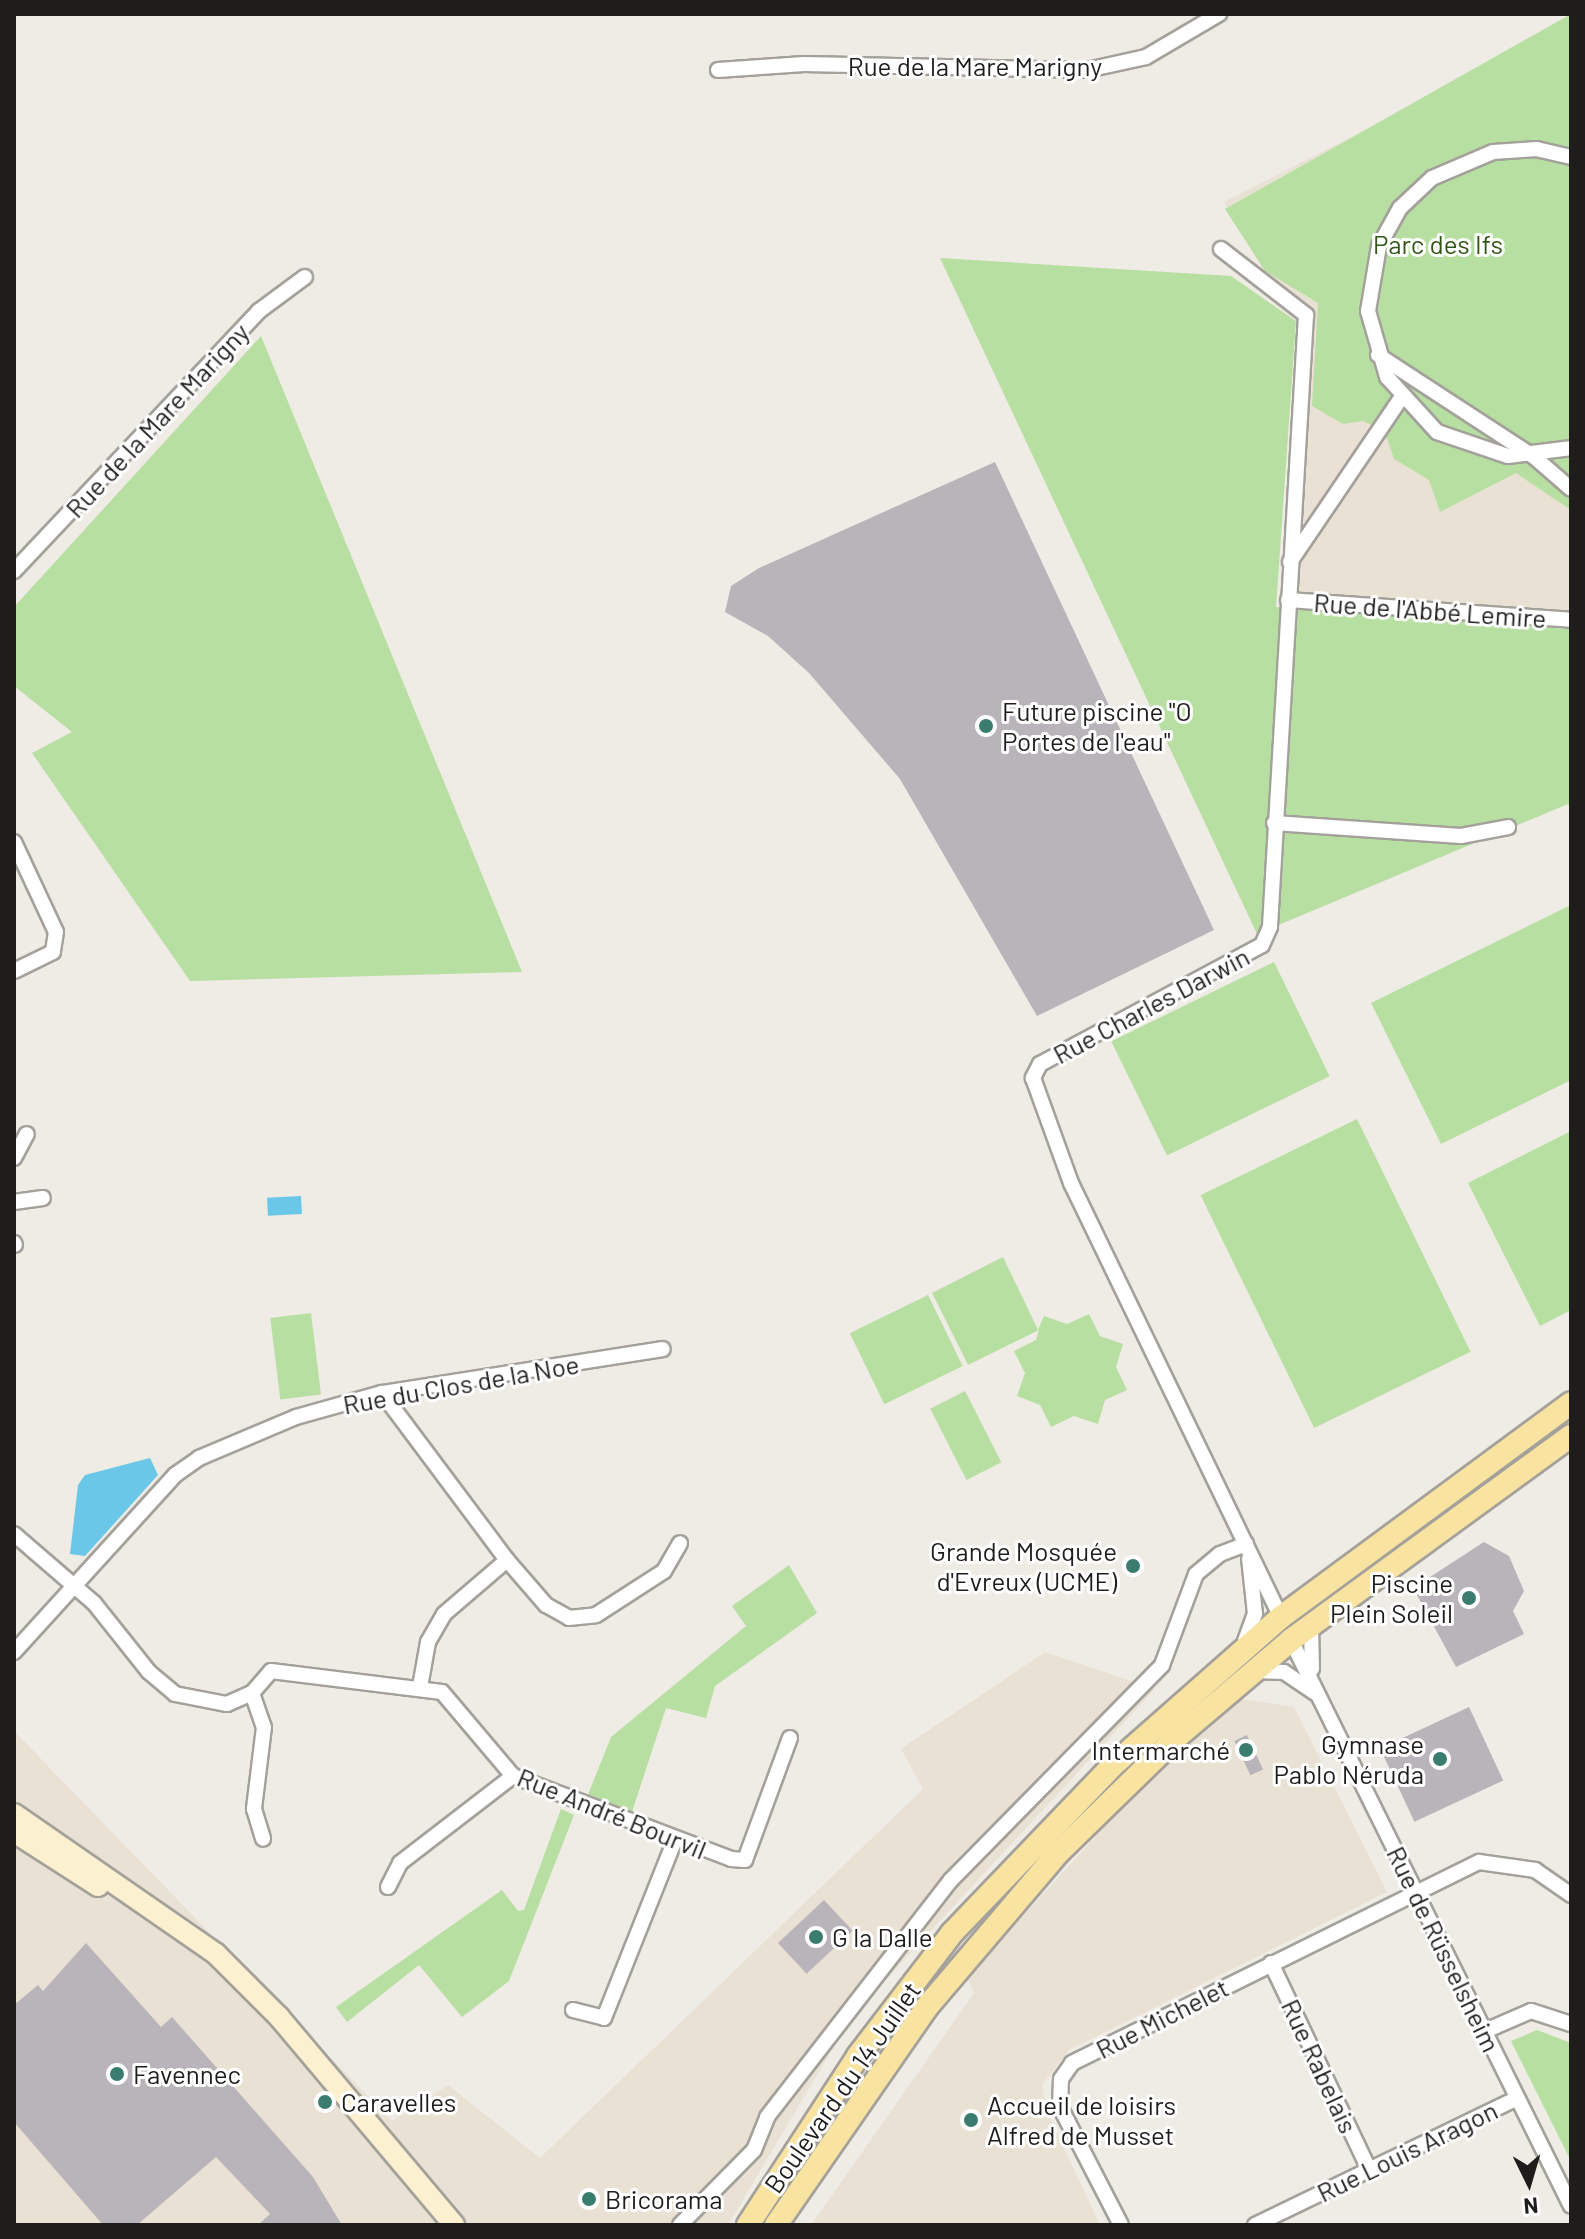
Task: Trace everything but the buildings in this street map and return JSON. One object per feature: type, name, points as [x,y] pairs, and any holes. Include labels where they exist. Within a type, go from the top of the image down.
[{"type":"main road","name":"Boulevard du 14 Juillet","points":[[748,2225],[858,2056],[952,1933],[1122,1756],[1240,1649],[1571,1403]]},
{"type":"main road","name":"Boulevard du 14 Juillet","points":[[776,2225],[871,2082],[972,1950],[1070,1841],[1253,1671],[1291,1640],[1571,1436]]},
{"type":"main road","points":[[1281,1617],[1291,1640]]},
{"type":"main road","points":[[14,1814],[216,1954],[279,2017],[454,2225]]},
{"type":"main road","points":[[14,1832],[200,1953],[241,1988],[440,2225]]},
{"type":"street","name":"Rue de la Mare Marigny","points":[[718,70],[804,64],[1087,70],[1146,57],[1219,14]]},
{"type":"street","points":[[1571,157],[1537,149],[1493,152],[1451,166],[1415,192],[1388,227],[1372,267],[1368,311],[1377,355],[1401,398],[1459,444],[1533,456],[1571,448]]},
{"type":"street","name":"Rue Charles Darwin","points":[[1221,249],[1306,315],[1270,927],[1262,945],[1040,1064],[1033,1078],[1071,1183],[1281,1617]]},
{"type":"street","name":"Rue de la Mare Marigny","points":[[14,571],[259,311],[305,277]]},
{"type":"street","points":[[1377,355],[1533,456],[1571,489]]},
{"type":"street","points":[[1290,562],[1401,398]]},
{"type":"street","name":"Rue de l'Abbé Lemire","points":[[1288,600],[1571,620]]},
{"type":"street","points":[[1274,823],[1461,836],[1508,827]]},
{"type":"street","points":[[14,842],[56,932],[53,952],[14,971]]},
{"type":"street","points":[[14,1158],[27,1134]]},
{"type":"street","points":[[14,1202],[43,1198]]},
{"type":"street","name":"Rue du Clos de la Noe","points":[[14,1652],[175,1475],[199,1458],[296,1417],[382,1393],[663,1349]]},
{"type":"street","points":[[382,1393],[507,1560],[546,1605],[569,1618],[596,1615],[664,1571],[680,1543]]},
{"type":"street","points":[[14,1534],[74,1585],[175,1694],[227,1704],[252,1693],[264,1727],[254,1809],[263,1839]]},
{"type":"street","points":[[680,2225],[754,2150],[767,2117],[951,1880],[1162,1665],[1196,1574],[1220,1554],[1248,1549],[1255,1624],[1240,1649]]},
{"type":"street","points":[[420,1687],[428,1642],[444,1614],[507,1560]]},
{"type":"street","points":[[1311,1626],[1315,1694]]},
{"type":"street","points":[[1291,1640],[1287,1656],[1302,1684]]},
{"type":"street","name":"Rue de Rüsselsheim","points":[[1291,1640],[1414,1895],[1571,2206]]},
{"type":"street","name":"Rue André Bourvil","points":[[252,1693],[271,1671],[442,1692],[513,1776],[675,1840],[745,1860],[790,1738]]},
{"type":"street","name":"Rue de Rüsselsheim","points":[[1253,1671],[1284,1672],[1315,1694]]},
{"type":"street","points":[[388,1887],[400,1863],[513,1776]]},
{"type":"street","points":[[573,2010],[604,2018],[675,1840]]},
{"type":"street","name":"Rue Michelet","points":[[1121,2225],[1060,2107],[1061,2079],[1072,2063],[1479,1862],[1498,1861],[1535,1870],[1571,1895]]},
{"type":"street","name":"Rue Rabelais","points":[[1271,1963],[1369,2169]]},
{"type":"street","points":[[1485,2031],[1531,2011],[1571,2024]]},
{"type":"street","name":"Rue Louis Aragon","points":[[1255,2225],[1516,2099]]},
{"type":"shaded area","name":"Parc des Ifs","points":[[1571,24],[1571,612],[1291,599],[1309,315],[1273,287],[1224,202]]},
{"type":"shaded area","points":[[1045,1652],[1155,1689],[852,2016],[728,2225],[14,2225],[14,1731],[392,2121],[448,2085],[540,2158],[923,1789],[901,1749]]},
{"type":"shaded area","points":[[1236,1698],[1294,1707],[1387,1892],[1069,2050],[1042,2085],[1046,2109],[1100,2225],[811,2225],[974,1993],[967,1977],[1127,1802]]},
{"type":"green space","name":"Parc des Ifs","points":[[1571,14],[1571,510],[1516,473],[1440,512],[1429,480],[1394,459],[1385,432],[1363,421],[1343,424],[1312,406],[1318,303],[1265,271],[1225,209]]},
{"type":"green space","points":[[940,258],[1231,276],[1296,321],[1276,607],[1571,629],[1571,809],[1568,804],[1257,934]]},
{"type":"green space","points":[[261,336],[522,972],[190,981],[32,753],[72,732],[14,686],[14,607]]},
{"type":"green space","points":[[1571,905],[1571,1080],[1441,1144],[1371,1003]]},
{"type":"green space","points":[[1274,962],[1330,1076],[1167,1155],[1111,1041]]},
{"type":"green space","points":[[1357,1119],[1471,1352],[1314,1428],[1201,1195]]},
{"type":"green space","points":[[1571,1131],[1571,1310],[1540,1326],[1468,1183]]},
{"type":"green space","points":[[1003,1257],[1038,1330],[1044,1316],[1067,1324],[1089,1314],[1100,1336],[1123,1344],[1116,1367],[1127,1390],[1105,1400],[1098,1424],[1074,1416],[1051,1427],[1040,1405],[1017,1396],[1025,1373],[1014,1351],[1036,1340],[1039,1330],[968,1365],[932,1293]]},
{"type":"green space","points":[[928,1295],[963,1366],[884,1404],[850,1333]]},
{"type":"green space","points":[[311,1313],[321,1394],[280,1399],[270,1318]]},
{"type":"green space","points":[[965,1391],[1001,1462],[967,1480],[930,1409]]},
{"type":"green space","points":[[789,1565],[817,1613],[715,1686],[706,1718],[666,1708],[631,1815],[587,1797],[611,1737],[746,1626],[732,1606]]},
{"type":"green space","points":[[561,1809],[574,1815],[509,1981],[462,2017],[419,1965],[347,2022],[336,2007],[502,1890],[518,1911],[524,1910]]},
{"type":"green space","points":[[1537,2030],[1571,2043],[1571,2161],[1511,2041]]},
{"type":"water","points":[[301,1196],[302,1214],[268,1216],[267,1198]]},
{"type":"water","points":[[150,1458],[158,1475],[85,1556],[70,1554],[78,1485],[85,1475]]},
{"type":"place","name":"Future piscine \"O Portes de l'eau\"","points":[[986,726]]},
{"type":"place","name":"Grande Mosquée d'Evreux (UCME)","points":[[1133,1566]]},
{"type":"place","name":"Piscine Plein Soleil","points":[[1469,1598]]},
{"type":"place","name":"Intermarché","points":[[1246,1750]]},
{"type":"place","name":"Gymnase Pablo Néruda","points":[[1440,1759]]},
{"type":"place","name":"G la Dalle","points":[[816,1937]]},
{"type":"place","name":"Favennec","points":[[117,2074]]},
{"type":"place","name":"Caravelles","points":[[325,2102]]},
{"type":"place","name":"Accueil de loisirs Alfred de Musset","points":[[971,2120]]},
{"type":"place","name":"Bricorama","points":[[589,2199]]}]
